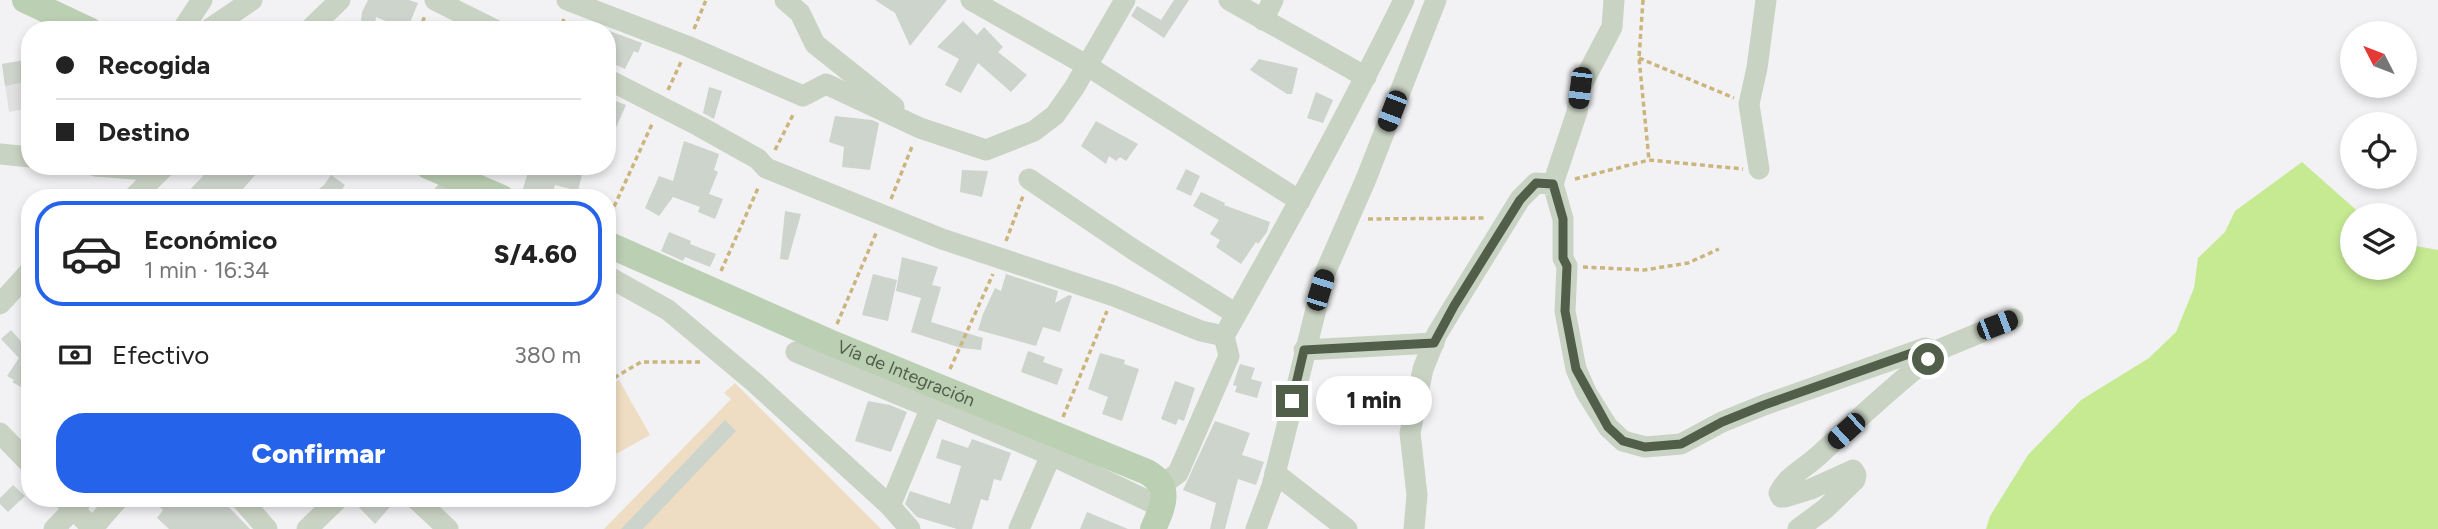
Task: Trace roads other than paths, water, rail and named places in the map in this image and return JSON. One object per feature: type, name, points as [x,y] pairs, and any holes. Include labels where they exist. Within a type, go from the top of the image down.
[{"type":"main road","points":[[41,4],[72,21]]},
{"type":"main road","points":[[436,175],[448,188]]},
{"type":"main road","name":"Vía de Integración","points":[[616,248],[829,342],[937,396],[1053,445],[1147,472],[1159,507]]},
{"type":"street","points":[[188,21],[202,0]]},
{"type":"street","points":[[221,21],[252,0]]},
{"type":"street","points":[[318,21],[340,0]]},
{"type":"street","points":[[435,0],[477,21]]},
{"type":"street","points":[[567,0],[688,46],[803,96],[826,84],[920,128],[986,150],[1034,131],[1055,115],[1074,88],[1125,0]]},
{"type":"street","points":[[785,0],[800,13],[815,44],[920,128]]},
{"type":"street","points":[[971,0],[1086,65],[1300,201]]},
{"type":"street","points":[[1229,0],[1366,77]]},
{"type":"street","points":[[1263,20],[1273,0]]},
{"type":"street","points":[[1159,507],[1178,472],[1229,356],[1224,336],[1300,201],[1404,0]]},
{"type":"street","points":[[1256,529],[1275,473],[1325,273],[1436,0]]},
{"type":"street","points":[[1614,0],[1612,27],[1580,88],[1577,112],[1553,184],[1563,219],[1563,258],[1567,266],[1565,311],[1576,369],[1608,427],[1623,441],[1645,447],[1681,444],[1722,422],[1764,405],[1926,348],[1931,353]]},
{"type":"street","points":[[1759,169],[1749,104],[1766,0]]},
{"type":"street","points":[[616,84],[758,159],[766,168],[942,239],[1114,296],[1171,320],[1224,336]]},
{"type":"street","points":[[0,154],[21,156]]},
{"type":"street","points":[[142,189],[157,175]]},
{"type":"street","points":[[1029,179],[1134,250],[1236,314]]},
{"type":"street","points":[[1414,529],[1417,495],[1410,433],[1423,369],[1454,306],[1520,200],[1536,183],[1553,184]]},
{"type":"street","points":[[0,304],[21,281]]},
{"type":"street","points":[[616,281],[668,310],[730,362],[890,506],[910,529]]},
{"type":"street","points":[[1798,529],[1825,509],[1856,475],[1853,470],[1811,489],[1781,497],[1780,489],[1790,478],[1928,359],[1931,353],[2013,319]]},
{"type":"street","points":[[1304,350],[1434,343]]},
{"type":"street","points":[[796,352],[923,405],[937,396]]},
{"type":"street","points":[[890,506],[937,396]]},
{"type":"street","points":[[0,433],[21,455]]},
{"type":"street","points":[[1019,529],[1053,445]]},
{"type":"street","points":[[1275,473],[1348,529]]},
{"type":"street","points":[[54,529],[70,507]]},
{"type":"street","points":[[78,507],[93,529],[111,507]]},
{"type":"street","points":[[248,507],[267,529]]},
{"type":"street","points":[[307,529],[330,507]]},
{"type":"street","points":[[425,507],[448,529]]}]
